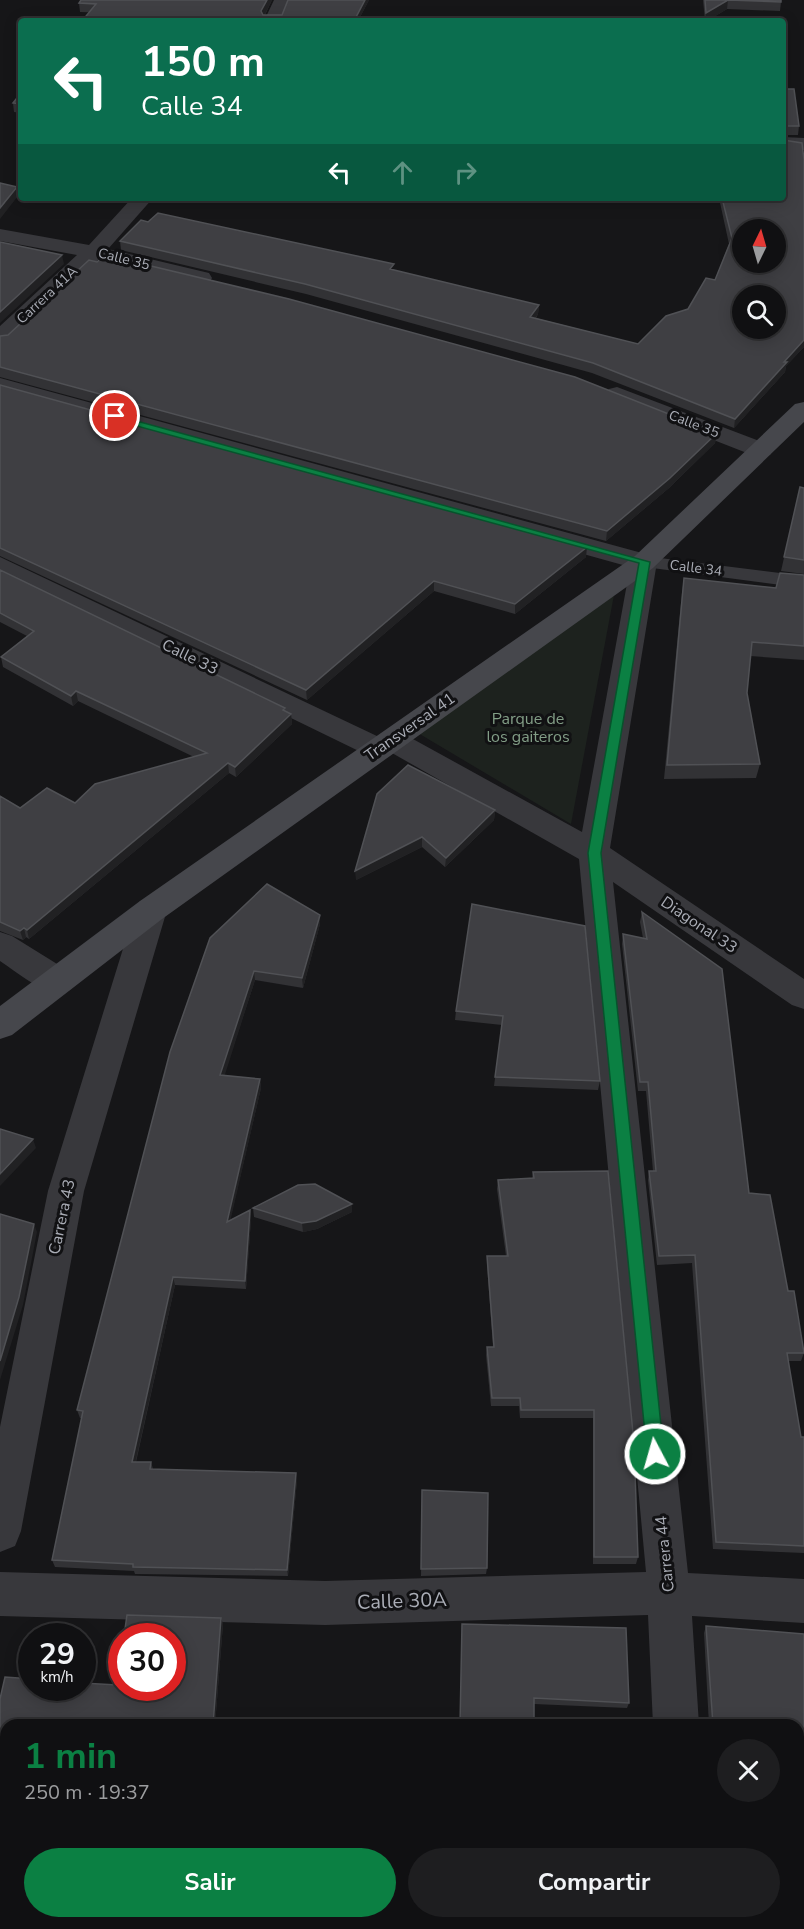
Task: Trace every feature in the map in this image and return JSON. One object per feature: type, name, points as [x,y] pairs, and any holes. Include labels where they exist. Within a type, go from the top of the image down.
[{"type":"street","points":[[275,18],[284,0]]},
{"type":"street","points":[[786,143],[804,144]]},
{"type":"street","name":"Carrera 41A","points":[[0,338],[94,252],[140,201]]},
{"type":"street","name":"Calle 35","points":[[0,235],[94,252],[218,282]]},
{"type":"street","name":"Calle 34","points":[[0,385],[644,562]]},
{"type":"street","name":"Calle 35","points":[[594,385],[761,450]]},
{"type":"street","name":"Transversal 41","points":[[0,1025],[151,910],[644,562],[761,450],[799,420]]},
{"type":"street","name":"Carrera 44","points":[[644,562],[594,853],[669,1593],[676,1719]]},
{"type":"street","name":"Calle 33","points":[[0,565],[386,744],[594,853]]},
{"type":"street","name":"Diagonal 33","points":[[594,853],[804,996]]},
{"type":"street","name":"Carrera 43","points":[[0,1531],[66,1191],[151,910]]},
{"type":"street","points":[[0,945],[58,981]]},
{"type":"street","name":"Calle 30A","points":[[0,1594],[325,1603],[669,1593],[804,1600]]},
{"type":"lane","name":"Calle 34","points":[[644,562],[804,582]]},
{"type":"green space","name":"Parque de los gaiteros","points":[[614,595],[571,824],[418,733]]},
{"type":"building","points":[[81,0],[267,0],[261,11],[263,15],[282,15],[288,0],[365,0],[356,18],[84,18],[96,4],[79,3]]},
{"type":"building","points":[[705,0],[728,0],[706,13]]},
{"type":"building","points":[[728,0],[781,0],[781,2]]},
{"type":"building","points":[[786,89],[794,89],[799,126],[786,126]]},
{"type":"building","points":[[786,140],[802,143],[804,160],[804,340],[735,419],[593,363],[305,284],[120,241],[141,220],[148,222],[158,213],[394,264],[390,269],[539,305],[530,317],[638,344],[666,316],[688,309],[706,278],[715,280],[732,238],[723,201],[786,201]]},
{"type":"building","points":[[0,183],[17,187],[0,208]]},
{"type":"building","points":[[0,242],[62,255],[0,312]]},
{"type":"building","points":[[105,255],[289,299],[575,377],[717,433],[670,478],[607,531],[0,367],[0,336],[8,335],[89,260],[97,262]]},
{"type":"building","points":[[0,385],[587,547],[515,604],[434,581],[306,690],[0,548]]},
{"type":"building","points":[[800,487],[804,488],[804,560],[784,557]]},
{"type":"building","points":[[0,570],[285,708],[283,710],[291,714],[235,767],[228,763],[27,930],[24,928],[20,931],[0,922],[0,796],[20,808],[47,788],[75,803],[95,784],[207,753],[76,691],[71,696],[1,657],[34,631],[0,613]]},
{"type":"building","points":[[780,573],[804,575],[804,646],[752,642],[747,693],[760,764],[667,765],[684,578],[776,588]]},
{"type":"building","points":[[408,765],[495,810],[446,858],[422,837],[355,871],[377,794]]},
{"type":"building","points":[[267,884],[320,915],[302,978],[254,971],[220,1075],[260,1079],[227,1222],[250,1210],[245,1281],[173,1277],[132,1462],[151,1462],[150,1469],[296,1473],[287,1570],[133,1567],[133,1564],[52,1560],[83,1411],[77,1410],[170,1052],[210,938]]},
{"type":"building","points":[[472,904],[585,926],[600,1081],[495,1077],[503,1016],[456,1011]]},
{"type":"building","points":[[642,912],[722,969],[749,1193],[770,1195],[788,1291],[794,1291],[804,1353],[787,1353],[801,1437],[804,1437],[804,1546],[716,1542],[695,1255],[659,1256],[649,1171],[656,1171],[648,1082],[640,1082],[623,934],[647,939]]},
{"type":"building","points":[[0,1129],[33,1139],[0,1174]]},
{"type":"building","points":[[608,1171],[634,1444],[638,1557],[594,1557],[594,1410],[521,1410],[520,1398],[492,1398],[487,1347],[494,1347],[487,1256],[508,1256],[498,1180],[534,1178],[533,1172]]},
{"type":"building","points":[[315,1184],[352,1204],[316,1221],[302,1223],[253,1208],[298,1185]]},
{"type":"building","points":[[0,1214],[34,1224],[19,1297],[0,1361]]},
{"type":"building","points":[[422,1490],[488,1493],[487,1568],[421,1569]]},
{"type":"building","points":[[127,1615],[221,1618],[213,1719],[0,1719],[0,1699],[5,1677],[18,1678],[18,1701],[96,1701],[96,1684],[108,1684],[108,1701],[186,1701],[186,1623],[126,1623]]},
{"type":"building","points":[[462,1624],[626,1628],[629,1703],[534,1698],[534,1719],[460,1719]]},
{"type":"building","points":[[706,1626],[804,1634],[804,1719],[713,1719]]},
{"type":"route","points":[[115,416],[644,562],[594,853],[655,1454]]}]
